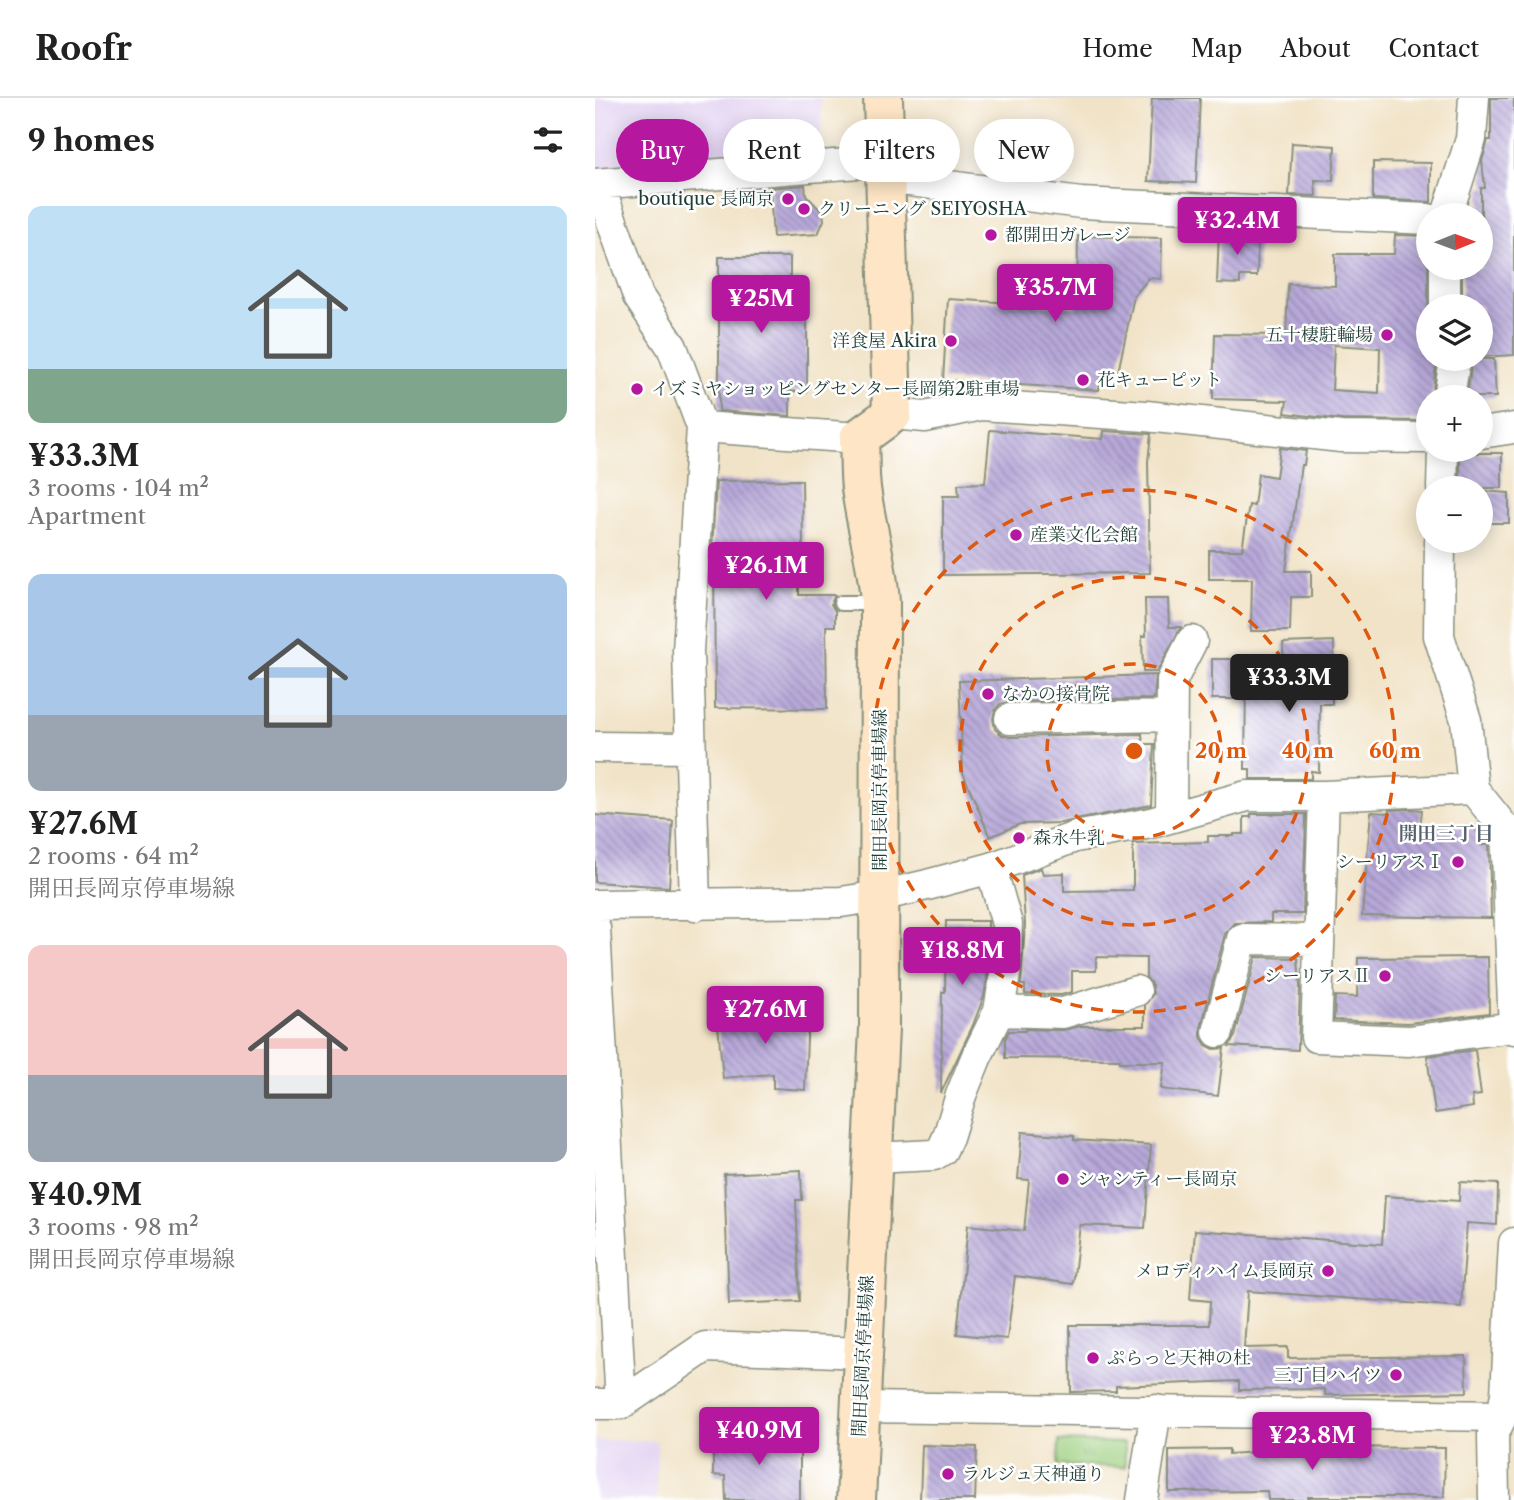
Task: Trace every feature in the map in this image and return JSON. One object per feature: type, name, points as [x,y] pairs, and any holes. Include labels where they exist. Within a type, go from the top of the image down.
[{"type":"main road","points":[[883,98],[884,119]]},
{"type":"main road","points":[[859,438],[893,414],[885,182]]},
{"type":"main road","name":"開田長岡京停車場線","points":[[856,1500],[879,1029],[880,896],[879,575],[861,485],[859,438]]},
{"type":"street","points":[[1451,203],[1471,139],[1474,98]]},
{"type":"street","points":[[695,906],[689,748],[688,612],[702,427],[672,347],[638,296],[597,184],[839,171]]},
{"type":"street","points":[[960,182],[1081,203],[1416,218]]},
{"type":"street","points":[[893,414],[925,416],[981,405],[1146,416],[1342,437],[1416,438]]},
{"type":"street","points":[[702,427],[859,438]]},
{"type":"street","points":[[1493,431],[1514,428]]},
{"type":"street","points":[[1324,796],[1316,1037],[1409,1041],[1514,1028],[1510,831],[1473,789],[1466,720],[1439,636],[1440,553]]},
{"type":"street","points":[[1171,817],[1172,680],[1192,641]]},
{"type":"street","points":[[1010,719],[1171,716]]},
{"type":"street","points":[[595,747],[689,748]]},
{"type":"street","points":[[595,905],[695,906],[841,902],[880,896],[991,867],[1075,837],[1151,823],[1247,796],[1324,796],[1473,789]]},
{"type":"street","points":[[873,1158],[934,1155],[942,1150],[976,1058],[999,1011],[1006,968],[1007,925],[991,867]]},
{"type":"street","points":[[595,928],[608,1404],[705,1346],[863,1353]]},
{"type":"street","points":[[1218,1032],[1242,939],[1319,940]]},
{"type":"street","points":[[999,1011],[1063,1013],[1136,991]]},
{"type":"street","points":[[1494,1500],[1506,1394],[1514,1243]]},
{"type":"street","points":[[860,1407],[1156,1410],[1503,1428]]},
{"type":"street","points":[[1142,1500],[1156,1410]]},
{"type":"lane","points":[[841,603],[880,603]]},
{"type":"shaded area","points":[[595,98],[821,98],[821,119],[723,119],[723,163],[709,164],[709,119],[616,119],[616,170],[595,171]]},
{"type":"shaded area","points":[[595,1440],[657,1441],[656,1500],[595,1500]]},
{"type":"green space","points":[[1059,1441],[1125,1443],[1125,1467],[1058,1465]]},
{"type":"building","points":[[1152,98],[1200,98],[1196,183],[1148,181]]},
{"type":"building","points":[[1491,98],[1514,98],[1514,355],[1493,356],[1493,294],[1462,294],[1462,280],[1493,280],[1493,203],[1481,203],[1481,188],[1485,188],[1482,161],[1488,140],[1491,140]]},
{"type":"building","points":[[1292,143],[1335,146],[1333,181],[1315,180],[1316,196],[1289,195]]},
{"type":"building","points":[[1373,162],[1431,163],[1431,202],[1373,199]]},
{"type":"building","points":[[805,185],[806,195],[823,213],[824,220],[818,234],[773,237],[770,188]]},
{"type":"building","points":[[1219,232],[1258,233],[1257,276],[1240,276],[1240,284],[1217,283]]},
{"type":"building","points":[[1395,235],[1416,236],[1416,280],[1428,280],[1428,294],[1416,294],[1416,371],[1435,371],[1434,385],[1416,385],[1416,421],[1342,420],[1285,413],[1287,401],[1213,399],[1215,334],[1286,335],[1288,284],[1335,286],[1335,254],[1394,254]],"holes":[[[1334,345],[1380,348],[1379,393],[1332,390]]]},
{"type":"building","points":[[1078,236],[1162,238],[1161,279],[1149,278],[1134,296],[1117,377],[1101,377],[1099,390],[943,380],[948,299],[1077,307]]},
{"type":"building","points":[[719,257],[790,257],[790,280],[807,280],[807,392],[790,391],[790,416],[719,411]]},
{"type":"building","points":[[1494,359],[1496,397],[1493,397],[1493,385],[1469,385],[1470,371],[1493,371]]},
{"type":"building","points":[[990,430],[1103,439],[1104,431],[1151,434],[1148,462],[1150,573],[943,575],[943,496],[959,496],[958,484],[985,483]]},
{"type":"building","points":[[1280,448],[1306,451],[1304,465],[1301,465],[1286,571],[1311,571],[1311,597],[1291,597],[1290,631],[1251,631],[1252,579],[1209,579],[1209,550],[1242,550],[1249,505],[1254,506],[1258,474],[1276,477]]},
{"type":"building","points":[[1493,453],[1502,453],[1502,488],[1493,488],[1493,476],[1460,476],[1460,462],[1493,462]]},
{"type":"building","points":[[802,480],[803,548],[799,548],[799,595],[835,595],[831,604],[835,611],[835,626],[826,626],[827,709],[715,708],[712,549],[716,481]]},
{"type":"building","points":[[1493,492],[1509,493],[1509,523],[1493,523]]},
{"type":"building","points":[[1145,599],[1168,599],[1169,627],[1181,627],[1157,672],[1143,672]]},
{"type":"building","points":[[1334,641],[1332,704],[1320,704],[1319,772],[1311,771],[1311,779],[1250,779],[1250,769],[1245,769],[1246,681],[1284,677],[1283,643]]},
{"type":"building","points":[[1212,659],[1237,659],[1238,699],[1212,699]]},
{"type":"building","points":[[1156,675],[1154,699],[1010,702],[1000,704],[993,719],[995,729],[1010,737],[1142,734],[1143,744],[1154,744],[1151,805],[1061,823],[1020,824],[990,837],[963,773],[959,681]]},
{"type":"building","points":[[1389,810],[1422,810],[1420,828],[1477,826],[1480,845],[1489,845],[1491,918],[1362,916],[1371,812],[1389,813]]},
{"type":"building","points":[[1251,814],[1306,814],[1303,914],[1271,914],[1271,922],[1235,923],[1225,934],[1201,1028],[1201,1037],[1206,1045],[1214,1049],[1224,1048],[1218,1096],[1161,1089],[1165,1062],[1005,1058],[1005,1039],[1009,1031],[1063,1030],[1081,1026],[1145,1026],[1145,1005],[1153,994],[1152,985],[1146,977],[1146,958],[1096,957],[1096,971],[1072,971],[1072,992],[1061,995],[1025,994],[1025,985],[1021,985],[1025,924],[1022,875],[1041,868],[1043,874],[1064,873],[1064,891],[1133,890],[1133,844],[1208,842],[1208,836],[1244,834],[1244,817],[1251,817]]},
{"type":"building","points":[[595,815],[673,821],[669,887],[595,882]]},
{"type":"building","points":[[946,921],[988,921],[989,966],[984,996],[941,1093],[942,992],[945,992]]},
{"type":"building","points":[[1256,957],[1298,958],[1298,1050],[1229,1046],[1235,1036]]},
{"type":"building","points":[[1488,957],[1489,1013],[1408,1023],[1334,1020],[1335,996],[1357,997],[1358,958]]},
{"type":"building","points":[[774,1010],[808,1011],[805,1090],[773,1088],[773,1074],[723,1078],[717,1014]]},
{"type":"building","points":[[1475,1050],[1481,1095],[1472,1096],[1473,1107],[1435,1113],[1427,1056]]},
{"type":"building","points":[[1022,1132],[1074,1136],[1074,1140],[1151,1145],[1145,1228],[1080,1225],[1073,1284],[1015,1276],[1007,1339],[957,1334],[968,1225],[1024,1231],[1029,1180],[1018,1179]]},
{"type":"building","points":[[801,1170],[802,1200],[796,1200],[800,1301],[729,1304],[724,1174]]},
{"type":"building","points":[[1460,1182],[1498,1184],[1497,1225],[1467,1223],[1461,1307],[1248,1291],[1244,1348],[1288,1347],[1288,1358],[1466,1356],[1467,1392],[1325,1395],[1325,1389],[1239,1390],[1239,1381],[1116,1386],[1116,1391],[1071,1392],[1070,1325],[1209,1325],[1210,1301],[1190,1299],[1195,1230],[1382,1244],[1385,1196],[1459,1201]]},
{"type":"building","points":[[713,1435],[800,1436],[800,1500],[726,1500],[725,1476],[713,1475]]},
{"type":"building","name":"ラルジュ天神通り","points":[[922,1445],[977,1447],[975,1500],[920,1500]]},
{"type":"building","points":[[1322,1447],[1445,1448],[1444,1497],[1308,1497],[1308,1500],[1268,1500],[1267,1491],[1169,1492],[1169,1450],[1229,1449],[1229,1454]]},
{"type":"place","name":"boutique 長岡京","points":[[788,199]]},
{"type":"place","name":"クリーニング SEIYOSHA","points":[[804,209]]},
{"type":"place","name":"都開田ガレージ","points":[[991,235]]},
{"type":"place","name":"五十棲駐輪場","points":[[1387,335]]},
{"type":"place","name":"洋食屋 Akira","points":[[951,341]]},
{"type":"place","name":"花キューピット","points":[[1083,380]]},
{"type":"place","name":"イズミヤショッピングセンター長岡第2駐車場","points":[[637,389]]},
{"type":"place","name":"産業文化会館","points":[[1016,535]]},
{"type":"place","name":"なかの接骨院","points":[[988,694]]},
{"type":"place","name":"森永牛乳","points":[[1019,838]]},
{"type":"place","name":"シーリアスⅠ","points":[[1458,862]]},
{"type":"place","name":"シーリアスⅡ","points":[[1385,976]]},
{"type":"place","name":"シャンティー長岡京","points":[[1063,1179]]},
{"type":"place","name":"メロディハイム長岡京","points":[[1328,1271]]},
{"type":"place","name":"ぷらっと天神の杜","points":[[1093,1358]]},
{"type":"place","name":"三丁目ハイツ","points":[[1396,1375]]},
{"type":"place","name":"ラルジュ天神通り","points":[[948,1474]]},
{"type":"district","name":"開田三丁目","points":[[1446,833]]}]
